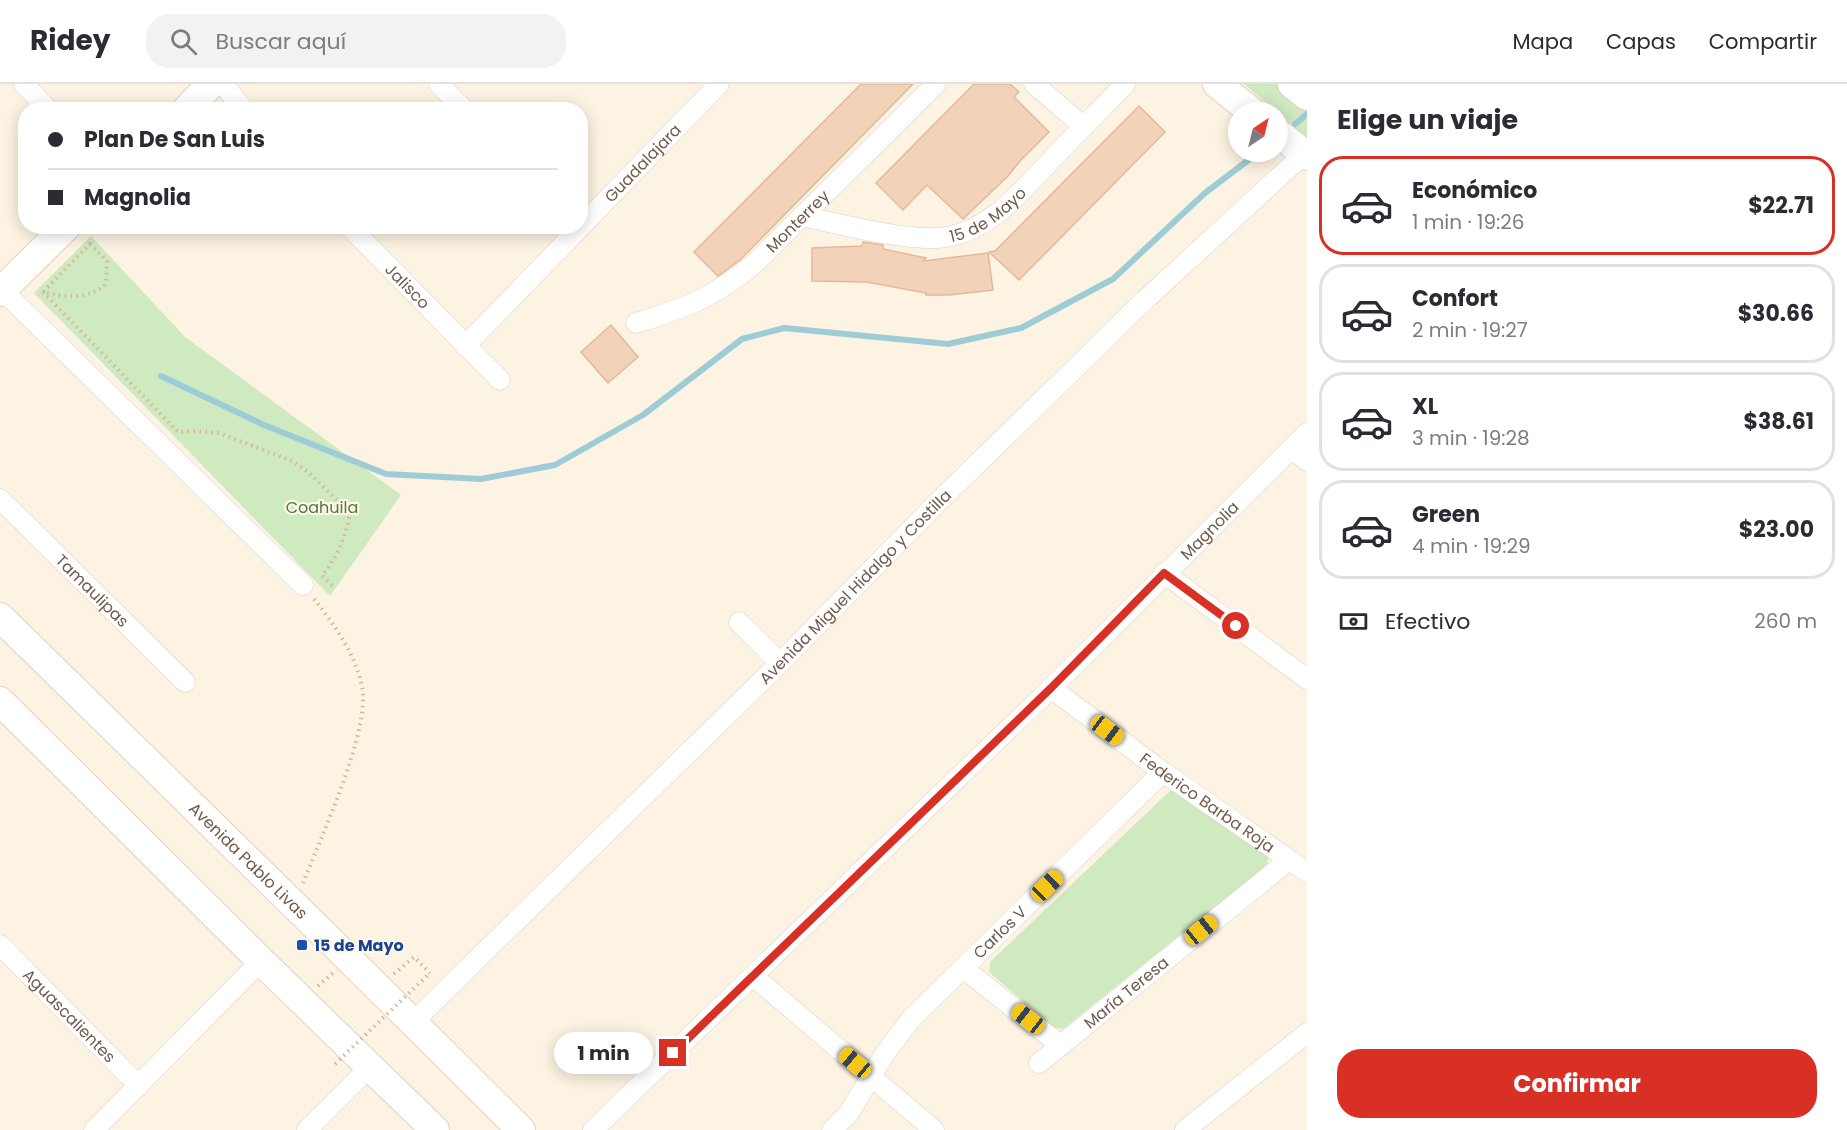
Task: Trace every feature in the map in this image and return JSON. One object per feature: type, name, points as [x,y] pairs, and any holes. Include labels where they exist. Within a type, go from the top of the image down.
[{"type":"main road","points":[[194,102],[211,84]]},
{"type":"main road","points":[[1217,84],[1240,102]]},
{"type":"main road","points":[[1292,84],[1307,96]]},
{"type":"main road","points":[[1288,141],[1306,155]]},
{"type":"main road","points":[[1,290],[60,234]]},
{"type":"main road","name":"Avenida Pablo Livas","points":[[0,617],[521,1130]]},
{"type":"main road","points":[[0,701],[261,961],[435,1130]]},
{"type":"street","points":[[24,84],[41,102]]},
{"type":"street","points":[[223,84],[238,102]]},
{"type":"street","points":[[439,84],[456,102]]},
{"type":"street","name":"Guadalajara","points":[[588,219],[718,84]]},
{"type":"street","name":"Monterrey","points":[[636,323],[684,308],[704,299],[731,283],[755,264],[936,84]]},
{"type":"street","points":[[1034,84],[1084,127]]},
{"type":"street","name":"15 de Mayo","points":[[802,216],[912,236],[945,237],[968,231],[1012,201],[1125,84]]},
{"type":"street","name":"Avenida Miguel Hidalgo y Costilla","points":[[412,1023],[780,663],[934,506],[1145,300],[1306,155]]},
{"type":"street","name":"Jalisco","points":[[357,234],[500,380]]},
{"type":"street","name":"Guadalajara","points":[[465,346],[573,234]]},
{"type":"street","points":[[1,290],[303,585]]},
{"type":"street","name":"Magnolia","points":[[593,1130],[1051,688],[1164,573],[1299,454],[1307,433]]},
{"type":"street","name":"Tamaulipas","points":[[0,499],[185,682]]},
{"type":"street","points":[[1164,573],[1307,679]]},
{"type":"street","points":[[739,622],[780,663]]},
{"type":"street","name":"Federico Barba Roja","points":[[1051,688],[1163,772],[1307,872]]},
{"type":"street","name":"Carlos V","points":[[832,1130],[849,1113],[886,1052],[911,1019],[1163,772]]},
{"type":"street","name":"María Teresa","points":[[1039,1063],[1289,860]]},
{"type":"street","name":"Aguascalientes","points":[[0,945],[139,1086]]},
{"type":"street","points":[[94,1130],[261,961]]},
{"type":"street","points":[[963,968],[1060,1045]]},
{"type":"street","points":[[753,976],[934,1130]]},
{"type":"street","points":[[1194,1128],[1305,1037]]},
{"type":"street","points":[[307,1130],[370,1067]]},
{"type":"path","points":[[90,244],[107,261],[104,287],[87,296],[65,296],[43,291],[90,244]]},
{"type":"path","points":[[43,291],[178,432],[219,433],[292,461],[308,471],[350,513],[344,540],[322,576],[335,588]]},
{"type":"path","points":[[295,906],[357,740],[363,710],[363,688],[354,662],[324,611],[303,585]]},
{"type":"path","points":[[335,1065],[430,973],[414,957]]},
{"type":"green space","points":[[1244,84],[1283,84],[1307,105],[1307,138],[1288,122],[1288,102],[1265,102]]},
{"type":"green space","name":"Coahuila","points":[[91,236],[185,337],[401,495],[330,596],[34,293]]},
{"type":"green space","points":[[1171,790],[1184,791],[1269,850],[1267,865],[1063,1029],[1053,1027],[989,972],[990,962]]},
{"type":"building","points":[[861,84],[913,84],[740,260],[718,276],[694,252]]},
{"type":"building","points":[[974,84],[1010,84],[1019,92],[1014,97],[1049,132],[963,219],[927,185],[903,210],[876,183]]},
{"type":"building","points":[[1139,106],[1165,132],[1019,280],[989,252],[995,251]]},
{"type":"building","points":[[863,242],[883,245],[883,249],[926,258],[923,261],[988,253],[993,290],[926,295],[926,293],[867,282],[812,281],[812,248],[862,246]]},
{"type":"building","points":[[611,325],[638,357],[608,383],[581,352]]},
{"type":"waterway","points":[[1295,124],[1307,114]]},
{"type":"waterway","points":[[161,376],[264,425],[386,474],[481,479],[555,465],[643,415],[742,339],[784,328],[948,344],[1021,328],[1113,279],[1205,193],[1246,162]]},
{"type":"place","name":"15 de Mayo","points":[[302,945]]},
{"type":"route","points":[[673,1053],[1051,688],[1164,573],[1236,626]]}]
